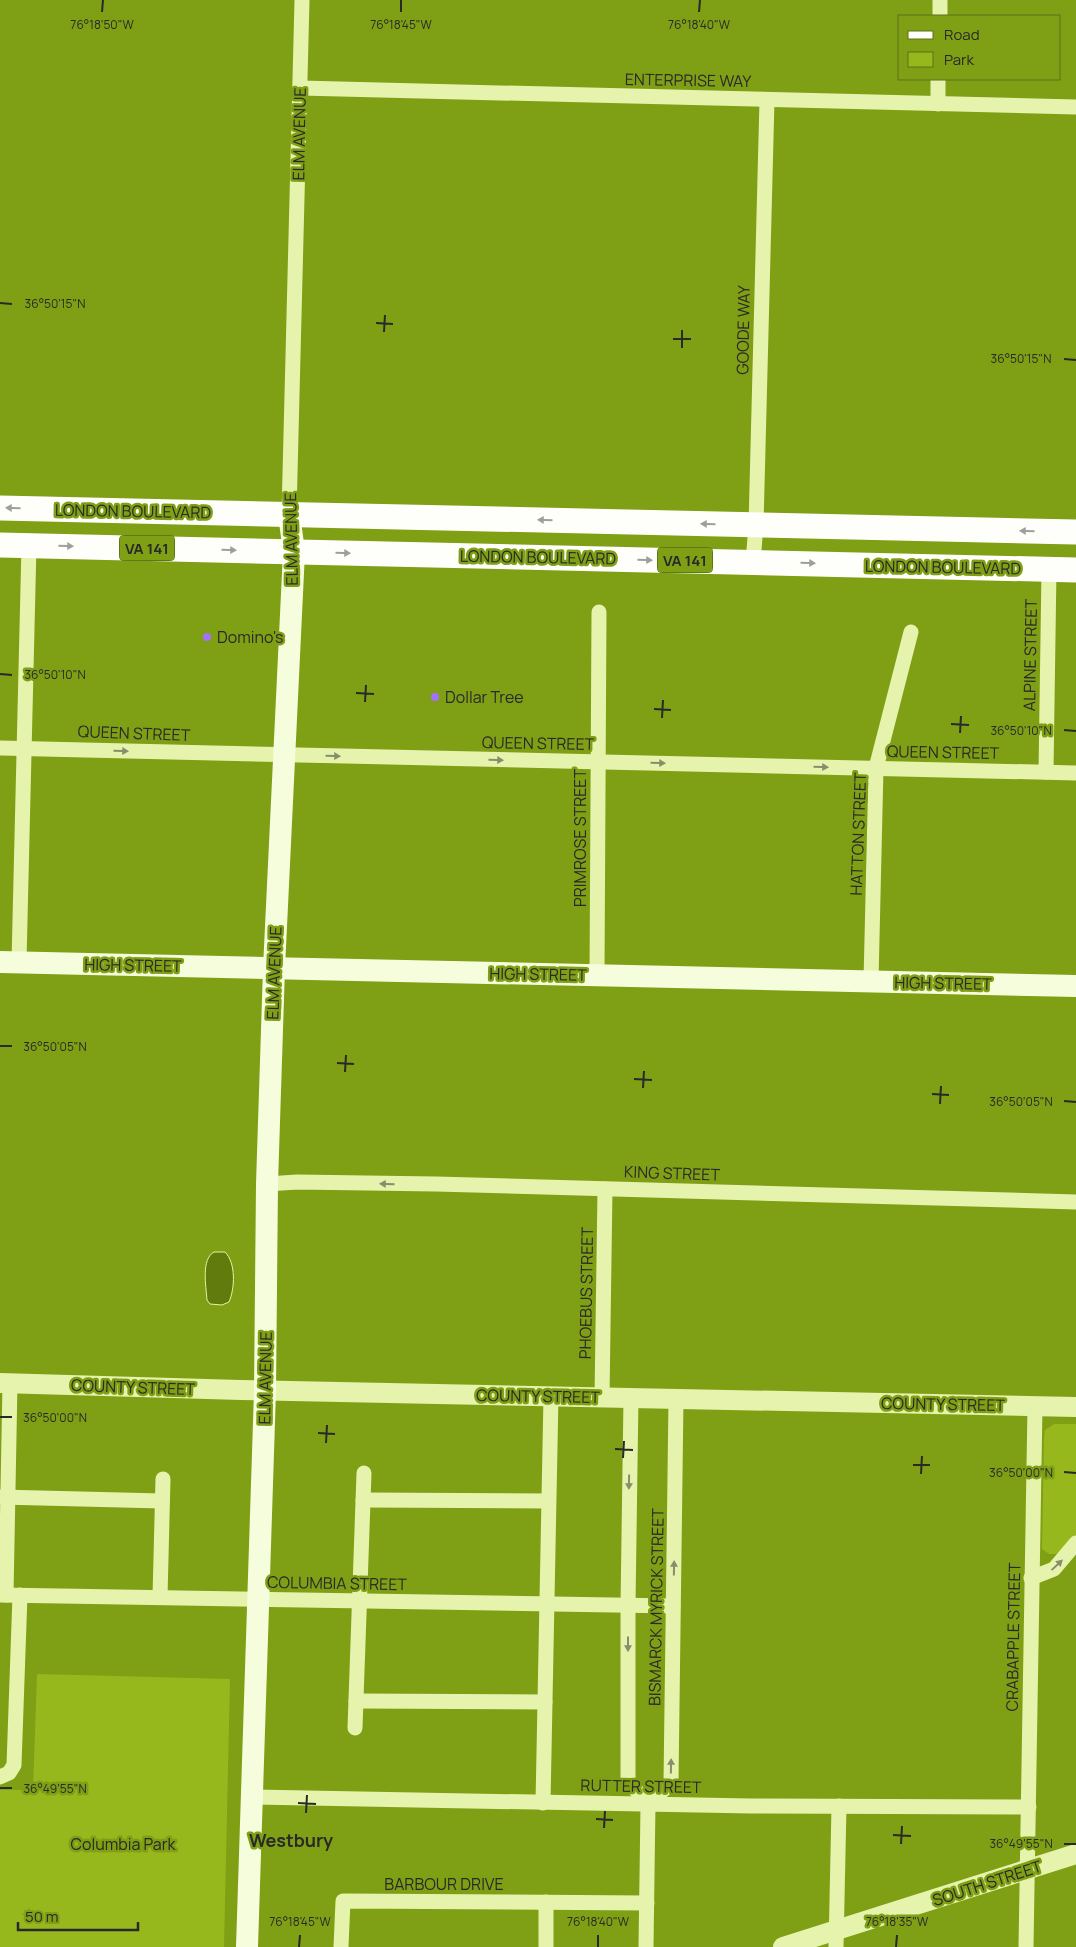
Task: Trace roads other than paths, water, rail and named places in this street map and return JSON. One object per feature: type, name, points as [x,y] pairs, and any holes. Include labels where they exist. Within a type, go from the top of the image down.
[{"type":"main road","name":"LONDON BOULEVARD","points":[[0,508],[1076,532]]},
{"type":"main road","name":"ELM AVENUE","points":[[248,1947],[265,1391],[267,1184],[274,968],[294,552],[289,514]]},
{"type":"main road","name":"LONDON BOULEVARD","points":[[0,544],[1076,570]]},
{"type":"main road","name":"HIGH STREET","points":[[10,962],[1076,986]]},
{"type":"street","name":"ELM AVENUE","points":[[289,514],[302,0]]},
{"type":"street","points":[[940,0],[940,15]]},
{"type":"street","points":[[938,80],[938,104]]},
{"type":"street","name":"ENTERPRISE WAY","points":[[300,88],[1076,107]]},
{"type":"street","name":"GOODE WAY","points":[[753,562],[756,525],[767,100]]},
{"type":"street","points":[[10,962],[23,749],[29,545]]},
{"type":"street","name":"ALPINE STREET","points":[[1046,772],[1049,569]]},
{"type":"street","name":"PRIMROSE STREET","points":[[597,975],[599,612]]},
{"type":"street","name":"HATTON STREET","points":[[871,981],[876,768],[911,632]]},
{"type":"street","name":"QUEEN STREET","points":[[0,748],[1076,773]]},
{"type":"street","name":"KING STREET","points":[[267,1184],[297,1182],[436,1184],[1076,1202]]},
{"type":"street","name":"PHOEBUS STREET","points":[[602,1398],[605,1189]]},
{"type":"street","points":[[0,1777],[9,1774],[14,1766],[4,1497],[5,1383]]},
{"type":"street","name":"COUNTY STREET","points":[[5,1383],[265,1391],[1076,1407]]},
{"type":"street","points":[[543,1802],[551,1396]]},
{"type":"street","name":"BISMARCK MYRICK STREET","points":[[631,1398],[628,1781],[648,1804],[671,1783],[676,1399]]},
{"type":"street","name":"CRABAPPLE STREET","points":[[1026,1947],[1035,1406]]},
{"type":"street","points":[[355,1728],[364,1473]]},
{"type":"street","points":[[160,1597],[163,1479]]},
{"type":"street","points":[[4,1497],[162,1501]]},
{"type":"street","points":[[363,1500],[548,1501]]},
{"type":"street","points":[[1032,1578],[1054,1569],[1076,1543]]},
{"type":"street","name":"COLUMBIA STREET","points":[[9,1595],[673,1606]]},
{"type":"street","points":[[356,1700],[545,1702]]},
{"type":"street","name":"RUTTER STREET","points":[[252,1797],[648,1804],[1029,1807]]},
{"type":"street","points":[[646,1947],[648,1804]]},
{"type":"street","points":[[836,1939],[839,1806]]},
{"type":"street","name":"SOUTH STREET","points":[[783,1947],[836,1939],[1028,1869],[1076,1854]]},
{"type":"street","name":"BARBOUR DRIVE","points":[[341,1947],[343,1901],[647,1902]]},
{"type":"street","points":[[546,1902],[546,1947]]},
{"type":"place","name":"Domino's","points":[[207,637]]},
{"type":"place","name":"Dollar Tree","points":[[435,697]]},
{"type":"district","name":"Westbury","points":[[291,1840]]},
{"type":"park label","name":"Columbia Park","points":[[123,1844]]}]
